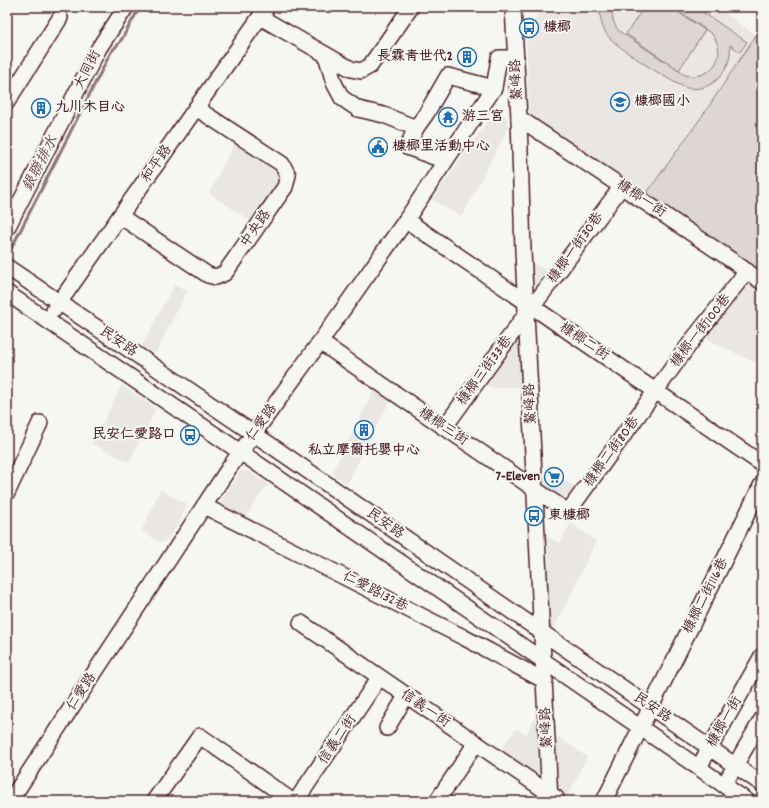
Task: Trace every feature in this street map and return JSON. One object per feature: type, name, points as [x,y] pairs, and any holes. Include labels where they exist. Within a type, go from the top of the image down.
[{"type":"street","name":"大同街","points":[[7,228],[104,40],[126,7]]},
{"type":"street","points":[[264,12],[326,55],[351,69],[361,71],[370,66],[411,7]]},
{"type":"street","name":"鰲峰路","points":[[513,7],[542,633],[554,799]]},
{"type":"street","name":"和平路","points":[[46,320],[264,12]]},
{"type":"street","points":[[7,102],[60,18]]},
{"type":"street","points":[[326,55],[334,83],[342,98],[358,109],[384,115],[416,128]]},
{"type":"street","name":"仁愛路","points":[[14,800],[240,452],[406,220],[494,88],[499,58],[516,58]]},
{"type":"street","points":[[445,161],[407,147],[416,128],[448,76],[494,88]]},
{"type":"street","name":"中央路","points":[[120,216],[208,275],[216,277],[225,272],[285,187],[288,175],[282,164],[196,108]]},
{"type":"street","name":"槺榔一街","points":[[519,118],[622,186],[762,282]]},
{"type":"street","name":"槺榔一街30巷","points":[[526,308],[539,298],[622,186]]},
{"type":"street","name":"槺榔二街","points":[[406,220],[526,308],[655,391],[762,464]]},
{"type":"street","name":"民安路","points":[[7,267],[254,434],[762,784]]},
{"type":"street","name":"槺榔一街100巷","points":[[655,391],[694,338],[747,272]]},
{"type":"street","name":"民安路","points":[[7,293],[747,801]]},
{"type":"street","name":"槺榔三街33巷","points":[[444,428],[526,308]]},
{"type":"street","name":"槺榔三街","points":[[320,342],[568,512]]},
{"type":"street","name":"槺榔二街80巷","points":[[568,512],[655,391]]},
{"type":"street","points":[[7,493],[40,423]]},
{"type":"street","name":"槺榔二街116巷","points":[[604,801],[762,484]]},
{"type":"street","name":"仁愛路132巷","points":[[204,506],[456,633],[545,681]]},
{"type":"street","name":"信義一街","points":[[301,623],[554,799]]},
{"type":"street","name":"槺榔一街","points":[[698,767],[762,656]]},
{"type":"street","name":"信義二街","points":[[296,801],[379,678]]},
{"type":"street","points":[[387,728],[406,696]]},
{"type":"street","points":[[724,785],[762,719]]},
{"type":"street","points":[[154,801],[200,736],[292,801]]},
{"type":"street","points":[[437,801],[476,744]]},
{"type":"shaded area","name":"槺榔國小","points":[[543,7],[559,7],[566,13],[570,7],[716,7],[756,35],[705,112],[646,194],[529,115],[526,31]]},
{"type":"shaded area","points":[[601,7],[613,7],[613,20],[619,31],[685,75],[694,76],[703,74],[709,70],[715,65],[719,51],[717,42],[712,34],[673,7],[695,7],[747,42],[740,52],[730,45],[728,63],[719,78],[705,87],[696,89],[687,88],[659,73],[615,43],[607,35],[603,28],[600,11]]},
{"type":"shaded area","points":[[644,7],[670,7],[705,30],[679,70],[626,34]]},
{"type":"shaded area","points":[[756,35],[762,39],[762,274],[646,194],[705,112]]},
{"type":"shaded area","points":[[495,113],[500,113],[507,118],[508,128],[462,216],[432,200]]},
{"type":"shaded area","points":[[235,143],[276,171],[279,177],[276,184],[251,221],[209,193]]},
{"type":"shaded area","points":[[531,262],[548,271],[533,292]]},
{"type":"shaded area","points":[[744,284],[752,285],[762,292],[762,366],[704,337]]},
{"type":"shaded area","points":[[174,285],[187,291],[155,354],[142,346]]},
{"type":"shaded area","points":[[519,335],[522,386],[490,388],[487,385],[501,360]]},
{"type":"shaded area","points":[[122,385],[156,409],[129,462],[92,444]]},
{"type":"shaded area","points":[[374,390],[390,400],[347,484],[332,473]]},
{"type":"shaded area","points":[[241,471],[248,471],[268,484],[243,520],[217,506]]},
{"type":"shaded area","points":[[545,471],[577,487],[570,496],[562,498],[545,487]]},
{"type":"shaded area","points":[[160,490],[187,504],[179,524],[167,540],[163,542],[159,542],[142,530]]},
{"type":"shaded area","points":[[571,523],[596,541],[554,629],[550,626],[546,569],[549,565],[547,537],[560,543]]},
{"type":"shaded area","points":[[536,715],[539,773],[537,776],[500,751],[516,728],[526,735]]},
{"type":"shaded area","points":[[555,735],[587,757],[567,797],[558,791]]},
{"type":"waterway","name":"銀聯排水","points":[[11,249],[111,52],[120,42],[140,7]]},
{"type":"place","name":"槺榔","points":[[529,28]]},
{"type":"place","name":"長霖青世代2","points":[[467,57]]},
{"type":"place","name":"槺榔國小","points":[[620,102]]},
{"type":"place","name":"九川木目心","points":[[41,108]]},
{"type":"place","name":"游三宮","points":[[448,117]]},
{"type":"place","name":"槺榔里活動中心","points":[[378,147]]},
{"type":"place","name":"私立摩爾托嬰中心","points":[[364,430]]},
{"type":"place","name":"民安仁愛路口","points":[[190,435]]},
{"type":"place","name":"7-Eleven","points":[[554,477]]},
{"type":"place","name":"東槺榔","points":[[534,516]]}]
